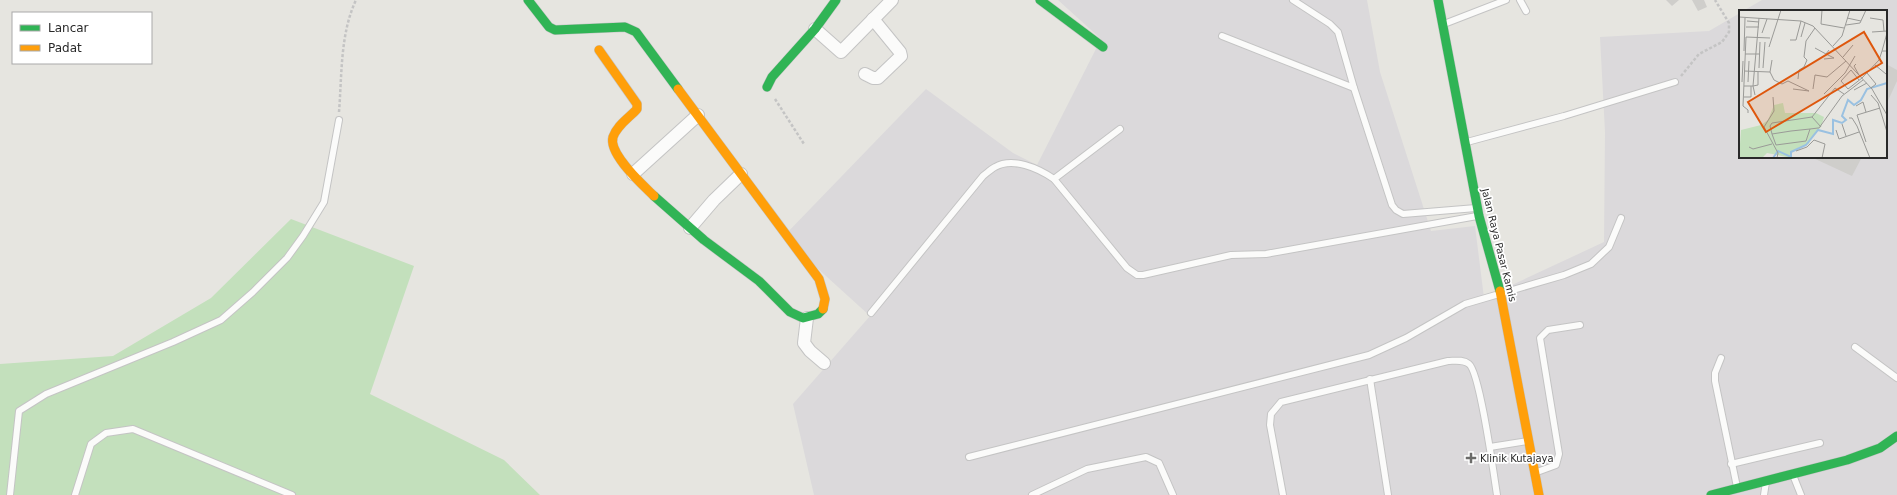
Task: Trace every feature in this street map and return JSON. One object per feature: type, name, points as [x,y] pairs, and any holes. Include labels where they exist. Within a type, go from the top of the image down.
[{"type":"street","points":[[528,0],[549,27],[555,30],[625,28],[636,32],[819,279],[825,293],[824,305],[817,314],[807,318],[799,317],[790,311],[759,281],[690,228],[618,158],[612,142],[615,132],[637,109],[637,104],[599,50]]},
{"type":"street","points":[[767,87],[772,78],[815,28],[836,0]]},
{"type":"street","points":[[1040,0],[1103,47]]},
{"type":"street","name":"Jalan Raya Pasar Kamis","points":[[1438,0],[1479,212],[1501,294],[1539,495]]},
{"type":"street","points":[[815,28],[841,52],[890,1]]},
{"type":"street","points":[[865,74],[873,78],[878,78],[901,56],[900,52],[873,19]]},
{"type":"street","points":[[633,174],[698,115]]},
{"type":"street","points":[[690,228],[714,200],[741,174]]},
{"type":"street","points":[[807,318],[804,343],[810,351],[824,363]]},
{"type":"street","points":[[1711,495],[1847,460],[1880,448],[1897,436]]},
{"type":"lane","points":[[1292,0],[1330,24],[1338,32],[1354,88],[1392,206],[1403,214],[1479,212]]},
{"type":"lane","points":[[1443,25],[1506,0]]},
{"type":"lane","points":[[1520,0],[1526,11]]},
{"type":"lane","points":[[1222,36],[1354,88]]},
{"type":"lane","points":[[1465,142],[1564,116],[1675,82]]},
{"type":"lane","points":[[10,495],[19,411],[46,394],[173,342],[221,320],[253,292],[287,258],[303,236],[324,202],[339,120]]},
{"type":"lane","points":[[1054,179],[1120,129]]},
{"type":"lane","points":[[871,313],[983,176],[995,167],[1006,163],[1021,164],[1038,170],[1054,179],[1127,268],[1137,275],[1143,275],[1231,255],[1266,254],[1288,250],[1479,212]]},
{"type":"lane","points":[[970,457],[1369,355],[1406,338],[1465,304],[1564,275],[1591,264],[1609,247],[1621,218]]},
{"type":"lane","points":[[1536,473],[1556,465],[1559,454],[1540,338],[1548,330],[1580,325]]},
{"type":"lane","points":[[1855,347],[1897,378]]},
{"type":"lane","points":[[1721,358],[1715,381],[1737,489]]},
{"type":"lane","points":[[1283,495],[1270,425],[1271,414],[1274,408],[1281,402],[1291,398],[1448,360],[1464,361],[1469,364],[1476,380],[1490,447],[1497,495]]},
{"type":"lane","points":[[1370,380],[1388,495]]},
{"type":"lane","points":[[75,495],[91,444],[106,433],[133,429],[292,495]]},
{"type":"lane","points":[[1490,447],[1530,441]]},
{"type":"lane","points":[[1731,464],[1820,443]]},
{"type":"lane","points":[[1032,495],[1087,469],[1146,457],[1159,463],[1173,495]]},
{"type":"lane","points":[[1793,475],[1801,495]]},
{"type":"lane","points":[[1764,495],[1766,482]]},
{"type":"path","points":[[339,120],[344,46],[349,20],[356,0]]},
{"type":"path","points":[[1675,82],[1699,54],[1722,42],[1729,32],[1729,23],[1715,0]]},
{"type":"path","points":[[767,87],[804,144]]},
{"type":"shaded area","points":[[1058,0],[1367,0],[1380,72],[1431,231],[1475,226],[1484,298],[1604,242],[1605,132],[1600,37],[1709,31],[1739,14],[1739,158],[1887,158],[1887,10],[1745,10],[1762,0],[1897,0],[1897,495],[814,495],[793,404],[870,316],[783,237],[926,89],[1013,153],[1037,165],[1101,39]]},
{"type":"green space","points":[[291,219],[414,266],[370,394],[504,460],[540,495],[0,495],[0,364],[113,356],[211,298]]},
{"type":"building","points":[[1666,0],[1679,0],[1672,6]]},
{"type":"building","points":[[1692,0],[1704,0],[1707,7],[1698,11]]},
{"type":"building","points":[[1887,65],[1897,70],[1897,81],[1887,103]]},
{"type":"building","points":[[1813,158],[1861,158],[1852,176]]},
{"type":"traffic: fast","points":[[528,0],[549,27],[555,30],[625,27],[636,32],[678,89]]},
{"type":"traffic: fast","points":[[767,87],[772,77],[815,29],[836,0]]},
{"type":"traffic: fast","points":[[1040,0],[1103,47]]},
{"type":"traffic: fast","points":[[1438,0],[1479,216],[1500,291]]},
{"type":"traffic: fast","points":[[654,196],[704,240],[759,281],[790,312],[803,318],[818,314],[823,309]]},
{"type":"traffic: fast","points":[[1711,495],[1847,460],[1880,448],[1897,436]]},
{"type":"traffic: slow","points":[[599,50],[637,104],[637,109],[620,125],[613,137],[613,144],[616,152],[628,169],[654,196]]},
{"type":"traffic: slow","points":[[678,89],[819,279],[825,299],[823,309]]},
{"type":"traffic: slow","points":[[1500,291],[1539,495]]},
{"type":"place","name":"Klinik Kutajaya","points":[[1471,458]]}]
